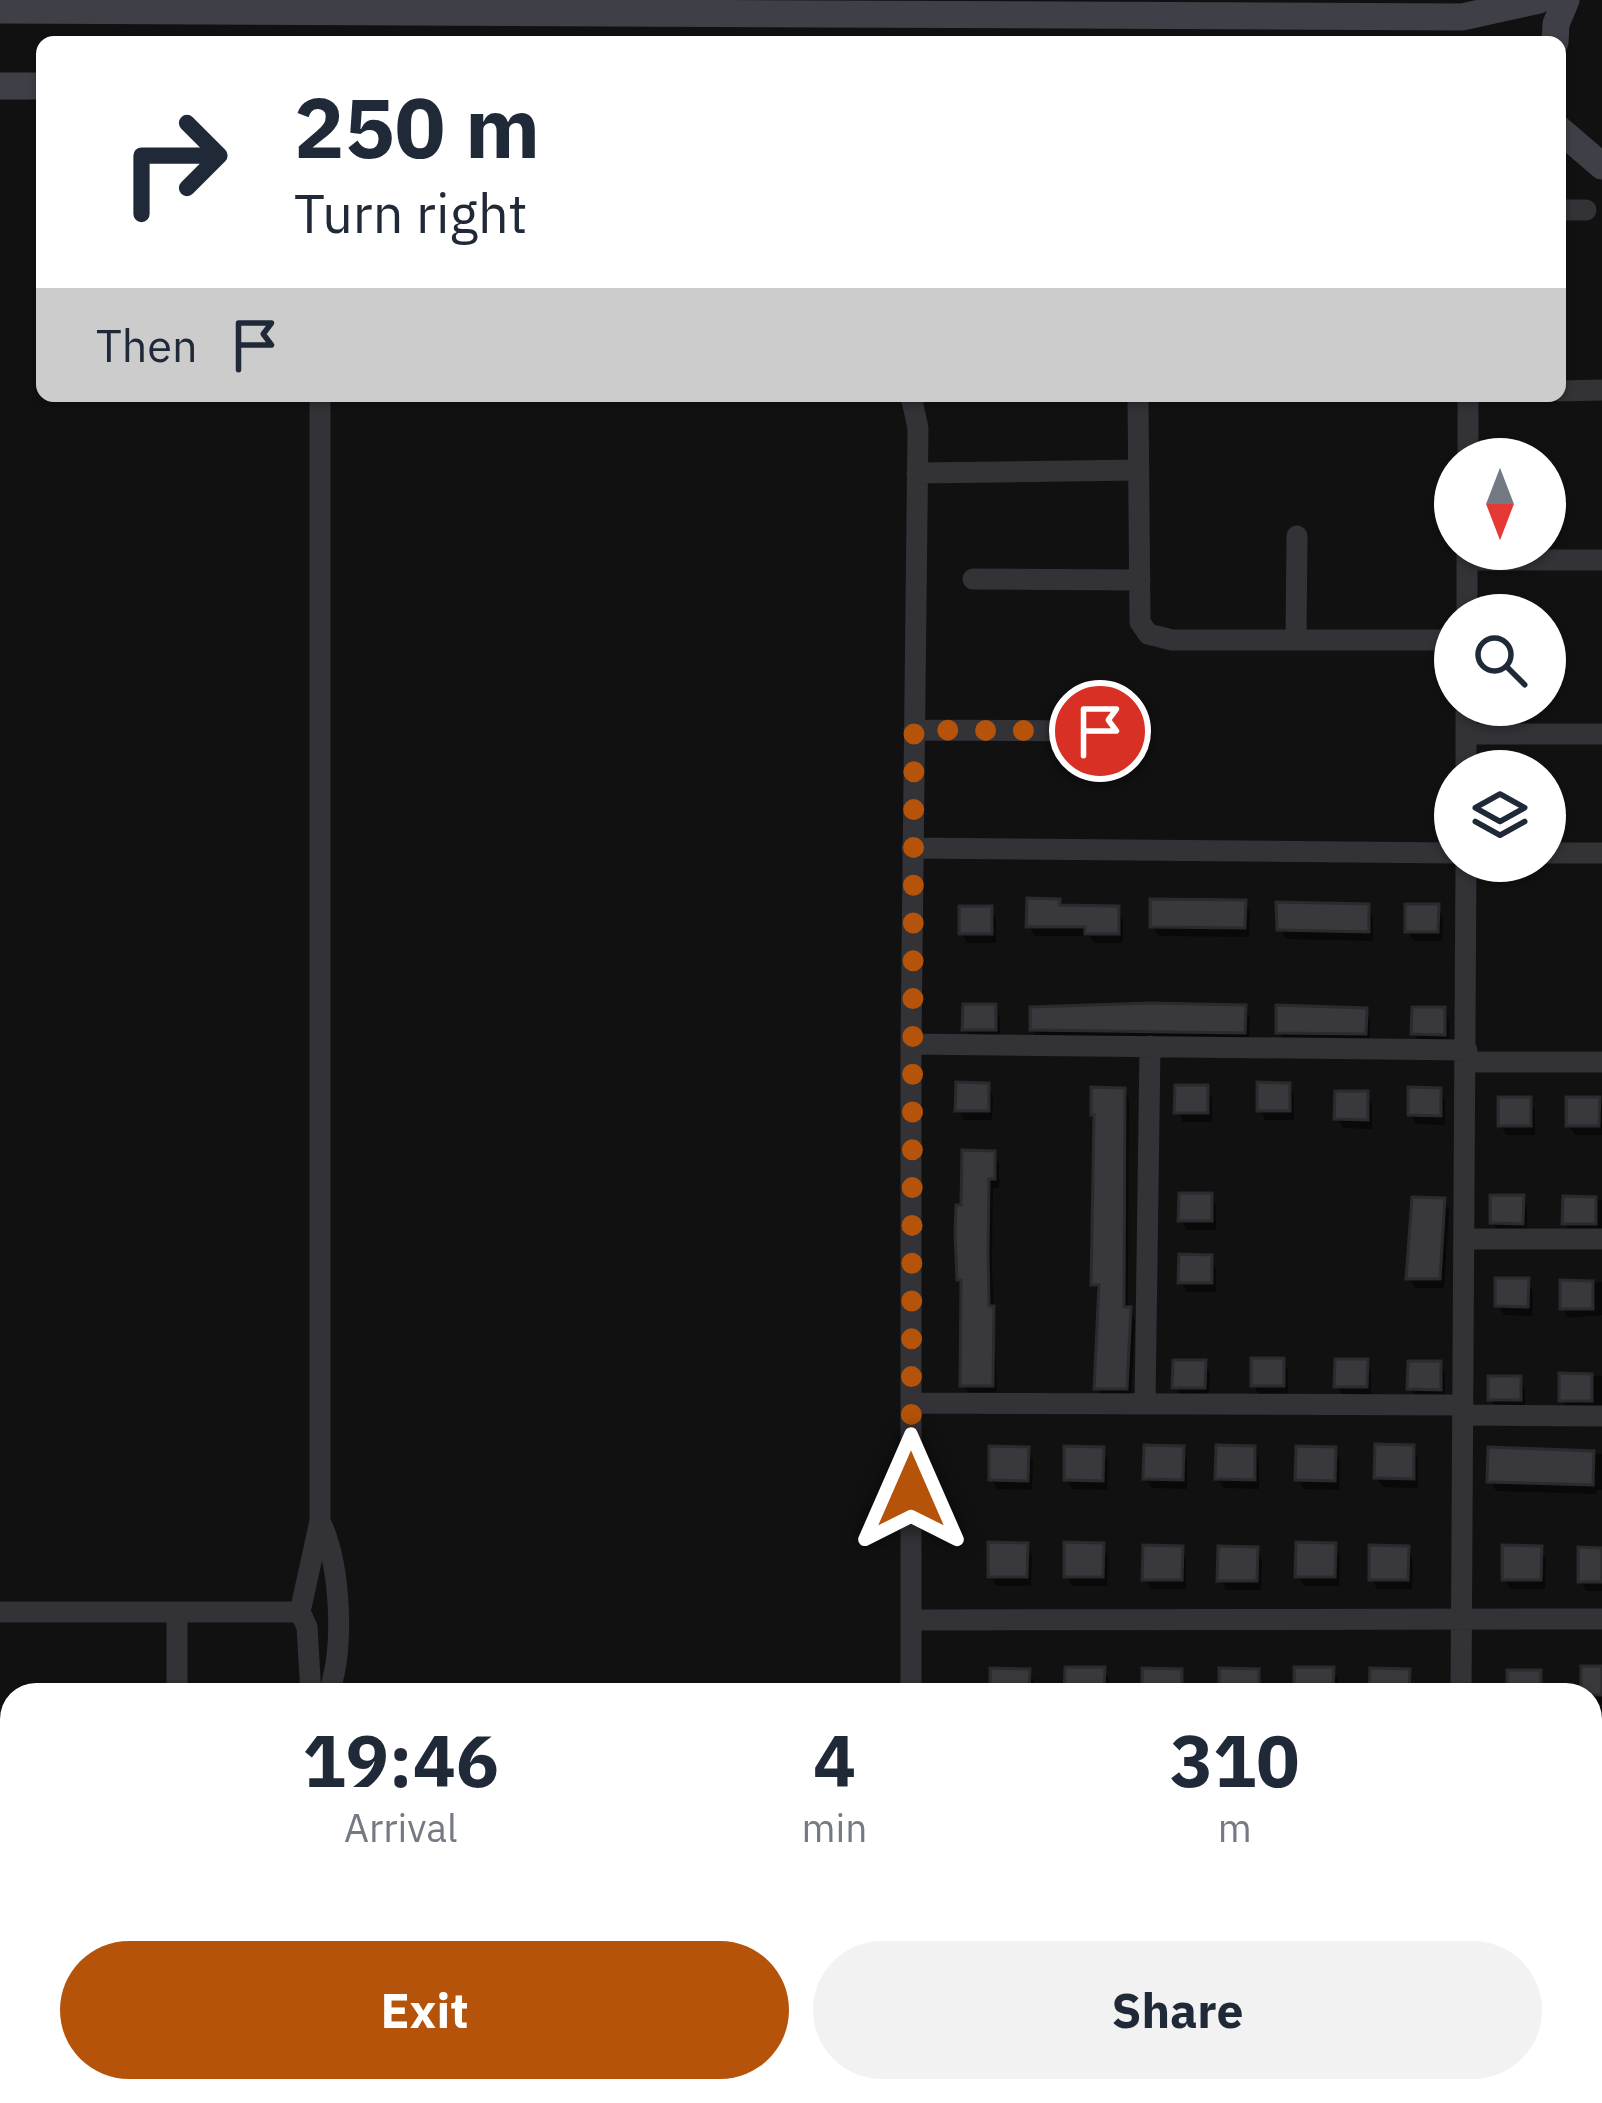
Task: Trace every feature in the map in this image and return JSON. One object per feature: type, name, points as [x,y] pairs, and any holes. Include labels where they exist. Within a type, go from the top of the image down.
[{"type":"street","points":[[0,10],[1462,16],[1539,0]]},
{"type":"street","points":[[1555,36],[1566,0]]},
{"type":"street","points":[[0,86],[36,86]]},
{"type":"street","points":[[1566,110],[1598,161]]},
{"type":"street","points":[[1566,135],[1598,161]]},
{"type":"street","points":[[1566,210],[1586,210]]},
{"type":"street","points":[[1566,391],[1602,390]]},
{"type":"street","points":[[310,1683],[304,1612],[312,1542],[320,1521],[320,402]]},
{"type":"street","points":[[912,402],[918,428]]},
{"type":"street","points":[[911,1683],[912,848],[918,428],[924,402]]},
{"type":"street","points":[[1138,402],[1141,622],[1148,634],[1158,639],[1434,640]]},
{"type":"street","points":[[1468,402],[1468,438]]},
{"type":"street","points":[[917,472],[1138,470]]},
{"type":"street","points":[[1296,639],[1298,536]]},
{"type":"street","points":[[1566,559],[1602,560]]},
{"type":"street","points":[[974,579],[1140,580]]},
{"type":"street","points":[[1466,726],[1466,750]]},
{"type":"street","points":[[914,730],[1100,731]]},
{"type":"street","points":[[1466,734],[1602,734]]},
{"type":"street","points":[[912,848],[1434,854]]},
{"type":"street","points":[[1566,853],[1602,853]]},
{"type":"street","points":[[1461,1683],[1466,882]]},
{"type":"street","points":[[911,1044],[1150,1046],[1602,1062]]},
{"type":"street","points":[[1145,1404],[1150,1046]]},
{"type":"street","points":[[1464,1239],[1602,1239]]},
{"type":"street","points":[[911,1403],[1602,1416]]},
{"type":"street","points":[[320,1521],[330,1541],[342,1612],[329,1683]]},
{"type":"street","points":[[0,1612],[304,1612],[325,1591],[337,1598]]},
{"type":"street","points":[[177,1612],[177,1683]]},
{"type":"street","points":[[304,1612],[322,1632],[336,1626]]},
{"type":"street","points":[[911,1620],[1602,1619]]},
{"type":"building","points":[[1027,898],[1060,899],[1060,905],[1119,906],[1119,934],[1085,934],[1085,927],[1026,927]]},
{"type":"building","points":[[1150,899],[1246,900],[1245,928],[1150,927]]},
{"type":"building","points":[[1276,902],[1369,904],[1369,932],[1277,930]]},
{"type":"building","points":[[1405,904],[1439,904],[1438,932],[1405,932]]},
{"type":"building","points":[[959,906],[992,906],[992,934],[959,934]]},
{"type":"building","points":[[963,1004],[996,1004],[996,1030],[962,1030]]},
{"type":"building","points":[[1246,1005],[1245,1033],[1030,1030],[1030,1007]]},
{"type":"building","points":[[1276,1005],[1367,1008],[1366,1034],[1276,1033]]},
{"type":"building","points":[[1412,1007],[1445,1007],[1445,1035],[1411,1034]]},
{"type":"building","points":[[956,1082],[989,1083],[989,1111],[955,1111]]},
{"type":"building","points":[[1257,1082],[1290,1083],[1290,1111],[1257,1111]]},
{"type":"building","points":[[1175,1085],[1208,1085],[1208,1113],[1174,1113]]},
{"type":"building","points":[[1091,1087],[1125,1088],[1124,1307],[1131,1307],[1127,1389],[1094,1389],[1099,1285],[1091,1285]]},
{"type":"building","points":[[1408,1087],[1441,1088],[1441,1116],[1408,1115]]},
{"type":"building","points":[[1335,1091],[1368,1091],[1368,1120],[1334,1119]]},
{"type":"building","points":[[1498,1097],[1531,1097],[1531,1126],[1498,1126]]},
{"type":"building","points":[[1566,1097],[1600,1097],[1599,1126],[1566,1126]]},
{"type":"building","points":[[962,1150],[995,1151],[995,1179],[989,1179],[988,1252],[989,1306],[994,1306],[993,1386],[960,1386],[961,1280],[957,1280],[955,1233],[956,1205],[961,1205]]},
{"type":"building","points":[[1179,1193],[1212,1193],[1212,1221],[1178,1221]]},
{"type":"building","points":[[1490,1195],[1524,1195],[1523,1224],[1490,1223]]},
{"type":"building","points":[[1563,1196],[1596,1197],[1596,1224],[1562,1224]]},
{"type":"building","points":[[1412,1197],[1445,1198],[1440,1279],[1406,1279]]},
{"type":"building","points":[[1179,1254],[1212,1255],[1212,1283],[1178,1283]]},
{"type":"building","points":[[1495,1278],[1529,1278],[1528,1307],[1495,1306]]},
{"type":"building","points":[[1560,1280],[1593,1281],[1593,1309],[1560,1309]]},
{"type":"building","points":[[1251,1358],[1284,1358],[1284,1386],[1251,1386]]},
{"type":"building","points":[[1335,1359],[1368,1359],[1367,1387],[1334,1387]]},
{"type":"building","points":[[1173,1360],[1206,1360],[1205,1388],[1172,1388]]},
{"type":"building","points":[[1408,1361],[1441,1361],[1441,1390],[1407,1389]]},
{"type":"building","points":[[1559,1373],[1592,1374],[1592,1401],[1559,1401]]},
{"type":"building","points":[[1488,1376],[1521,1376],[1521,1400],[1488,1400]]},
{"type":"building","points":[[1375,1444],[1414,1445],[1414,1479],[1374,1478]]},
{"type":"building","points":[[1144,1445],[1184,1446],[1183,1480],[1143,1479]]},
{"type":"building","points":[[1216,1445],[1255,1446],[1255,1480],[1215,1479]]},
{"type":"building","points":[[989,1446],[1029,1447],[1028,1481],[989,1480]]},
{"type":"building","points":[[1064,1446],[1104,1447],[1103,1481],[1064,1480]]},
{"type":"building","points":[[1296,1446],[1336,1447],[1335,1481],[1295,1480]]},
{"type":"building","points":[[1488,1447],[1594,1451],[1593,1485],[1487,1482]]},
{"type":"building","points":[[988,1542],[1028,1543],[1027,1577],[988,1577]]},
{"type":"building","points":[[1064,1542],[1104,1543],[1103,1577],[1064,1577]]},
{"type":"building","points":[[1296,1542],[1336,1543],[1335,1577],[1295,1577]]},
{"type":"building","points":[[1143,1545],[1183,1546],[1182,1580],[1142,1580]]},
{"type":"building","points":[[1369,1545],[1409,1546],[1408,1580],[1369,1580]]},
{"type":"building","points":[[1502,1545],[1542,1546],[1541,1580],[1502,1580]]},
{"type":"building","points":[[1218,1546],[1258,1547],[1257,1581],[1217,1581]]},
{"type":"building","points":[[1578,1547],[1602,1548],[1602,1582],[1578,1582]]},
{"type":"building","points":[[1581,1666],[1602,1666],[1602,1683],[1581,1683]]},
{"type":"building","points":[[1065,1667],[1105,1667],[1104,1683],[1064,1683]]},
{"type":"building","points":[[1294,1667],[1334,1667],[1333,1683],[1294,1683]]},
{"type":"building","points":[[990,1668],[1030,1669],[1029,1683],[990,1683]]},
{"type":"building","points":[[1142,1668],[1182,1669],[1182,1683],[1142,1683]]},
{"type":"building","points":[[1219,1668],[1259,1669],[1259,1683],[1219,1683]]},
{"type":"building","points":[[1370,1668],[1410,1669],[1409,1683],[1369,1683]]},
{"type":"building","points":[[1507,1670],[1541,1670],[1541,1683],[1507,1683]]},
{"type":"route","points":[[911,1490],[914,730],[1100,731]]}]
